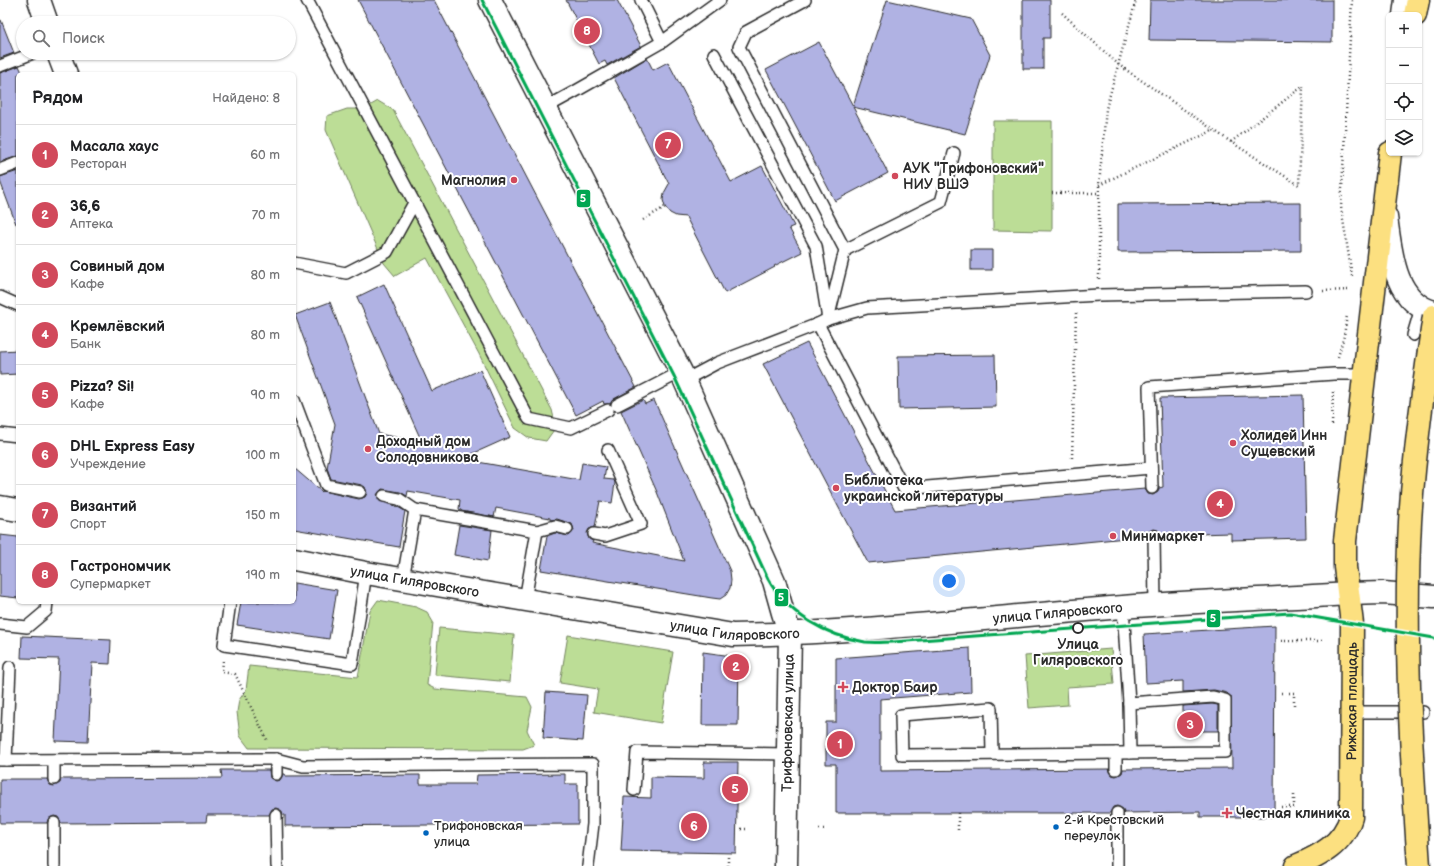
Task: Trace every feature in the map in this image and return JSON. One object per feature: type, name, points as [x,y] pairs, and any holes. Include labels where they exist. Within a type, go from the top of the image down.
[{"type":"main road","points":[[1416,12],[1418,0]]},
{"type":"main road","name":"Рижская площадь","points":[[1296,866],[1332,847],[1349,825],[1352,807],[1352,624],[1345,566],[1345,541],[1390,156]]},
{"type":"main road","points":[[1419,866],[1409,716],[1407,637],[1408,580],[1413,471],[1430,312]]},
{"type":"street","points":[[39,0],[45,16]]},
{"type":"street","name":"Трифоновская улица","points":[[490,0],[683,376],[774,581],[790,634],[786,866]]},
{"type":"street","points":[[1404,12],[1406,0]]},
{"type":"street","points":[[61,60],[65,72]]},
{"type":"street","points":[[1384,200],[1390,245],[1397,274],[1404,291],[1411,300],[1430,312]]},
{"type":"street","points":[[0,507],[16,510]]},
{"type":"street","name":"улица Гиляровского","points":[[296,559],[366,573],[733,635],[790,634],[984,620],[1123,607],[1348,594]]},
{"type":"street","points":[[1348,594],[1383,593],[1434,597]]},
{"type":"lane","points":[[307,0],[529,419],[571,428],[612,407],[683,376],[823,322],[867,308],[1099,295],[1306,291]]},
{"type":"lane","points":[[641,0],[662,42]]},
{"type":"lane","points":[[545,108],[576,92],[662,42],[720,0]]},
{"type":"lane","points":[[805,0],[746,32],[739,47],[845,250],[823,322]]},
{"type":"lane","points":[[714,54],[816,246],[823,322],[904,489],[1151,468]]},
{"type":"lane","points":[[0,66],[16,60]]},
{"type":"lane","points":[[845,250],[941,202],[954,153]]},
{"type":"lane","points":[[0,170],[16,164]]},
{"type":"lane","points":[[296,263],[346,273],[387,252],[414,203]]},
{"type":"lane","points":[[0,297],[16,304]]},
{"type":"lane","points":[[1413,335],[1430,312]]},
{"type":"lane","points":[[1152,488],[1149,387],[1334,374],[1364,374]]},
{"type":"lane","points":[[296,405],[326,485],[360,492]]},
{"type":"lane","points":[[0,434],[16,436]]},
{"type":"lane","points":[[594,534],[605,536],[641,524],[608,450]]},
{"type":"lane","points":[[384,496],[399,499],[415,510],[537,531],[555,526],[567,529]]},
{"type":"lane","points":[[403,579],[415,510]]},
{"type":"lane","points":[[525,600],[537,531]]},
{"type":"lane","points":[[1154,536],[1155,605]]},
{"type":"lane","points":[[230,604],[224,645],[352,664],[366,573]]},
{"type":"lane","points":[[0,624],[27,627],[46,611],[47,604]]},
{"type":"lane","points":[[1123,607],[1129,703],[1130,753]]},
{"type":"lane","points":[[10,668],[3,760],[276,759],[303,766],[593,764],[594,824],[588,866]]},
{"type":"lane","points":[[992,754],[991,708],[901,715],[902,755],[1225,752],[1226,700],[1213,697],[1129,703]]},
{"type":"lane","points":[[1352,712],[1423,712]]},
{"type":"lane","points":[[634,790],[637,752],[788,754]]},
{"type":"lane","points":[[1116,753],[1116,769]]},
{"type":"lane","points":[[276,759],[276,774]]},
{"type":"lane","points":[[54,760],[54,779]]},
{"type":"lane","points":[[1117,813],[1117,866]]},
{"type":"lane","points":[[276,815],[276,866]]},
{"type":"lane","points":[[54,823],[54,866]]},
{"type":"path","points":[[1099,295],[1099,185],[1106,109],[1136,0]]},
{"type":"path","points":[[1352,0],[1341,207],[1352,277]]},
{"type":"path","points":[[1062,13],[1119,64],[1231,142],[1299,185],[1303,86],[1231,142]]},
{"type":"path","points":[[1099,185],[1214,130]]},
{"type":"path","points":[[1052,193],[1099,193]]},
{"type":"path","points":[[643,220],[665,207]]},
{"type":"path","points":[[1306,291],[1350,290],[1351,284]]},
{"type":"path","points":[[1072,474],[1077,296]]},
{"type":"path","points":[[1332,425],[1331,406],[1334,374],[1344,336],[1347,313]]},
{"type":"path","points":[[1281,641],[1322,641]]},
{"type":"path","points":[[224,645],[222,672],[235,674],[276,759]]},
{"type":"path","points":[[1281,693],[1294,693],[1294,706]]},
{"type":"path","points":[[1281,807],[1294,807],[1294,794]]},
{"type":"path","points":[[958,813],[958,830]]},
{"type":"path","points":[[741,829],[746,829]]},
{"type":"path","points":[[819,829],[825,829]]},
{"type":"path","points":[[728,857],[728,866]]},
{"type":"green space","points":[[378,101],[393,110],[552,410],[556,427],[546,441],[529,438],[515,428],[479,354],[427,258],[395,276],[384,263],[326,130],[327,116],[347,109],[364,109]]},
{"type":"green space","points":[[993,121],[1052,121],[1052,231],[993,230]]},
{"type":"green space","points":[[378,600],[416,607],[427,612],[433,622],[427,685],[435,689],[527,697],[532,707],[527,730],[534,745],[523,749],[249,748],[240,736],[237,712],[239,700],[246,690],[249,666],[358,677],[370,611]]},
{"type":"green space","points":[[439,628],[514,635],[510,682],[435,675]]},
{"type":"green space","points":[[568,635],[673,652],[661,723],[594,712],[598,689],[560,683]]},
{"type":"green space","points":[[1111,649],[1114,684],[1067,687],[1068,705],[1029,708],[1025,656]]},
{"type":"building","points":[[358,0],[434,0],[636,387],[614,399],[610,404],[604,404],[603,401],[576,415]]},
{"type":"building","points":[[566,0],[617,0],[641,46],[607,65],[605,61],[599,64]]},
{"type":"building","points":[[887,0],[971,19],[990,55],[965,134],[853,107],[888,173],[835,201],[766,70],[819,42],[853,106]]},
{"type":"building","points":[[1023,0],[1050,0],[1050,38],[1043,38],[1043,69],[1023,69]]},
{"type":"building","points":[[1150,0],[1332,0],[1332,42],[1149,40]]},
{"type":"building","points":[[0,20],[14,53],[0,58]]},
{"type":"building","points":[[647,58],[653,70],[668,62],[731,182],[762,166],[794,226],[789,228],[802,252],[725,293],[686,217],[676,216],[670,213],[665,207],[663,200],[664,193],[669,184],[614,78]]},
{"type":"building","points":[[19,66],[22,72],[16,72],[16,157],[0,162],[0,73]]},
{"type":"building","points":[[16,172],[16,224],[0,181],[0,177]]},
{"type":"building","points":[[1301,203],[1301,251],[1118,252],[1118,204]]},
{"type":"building","points":[[971,250],[992,250],[992,270],[971,270]]},
{"type":"building","name":"Доходный дом Солодовникова","points":[[384,284],[432,391],[480,370],[510,437],[461,459],[579,480],[582,463],[606,467],[604,479],[614,480],[615,483],[612,503],[600,501],[595,527],[589,529],[587,533],[589,539],[593,541],[592,543],[684,561],[657,492],[621,411],[643,400],[645,404],[654,400],[730,571],[730,588],[726,595],[720,599],[712,598],[541,570],[547,536],[555,533],[569,536],[574,530],[572,524],[557,519],[550,520],[550,518],[496,508],[494,517],[461,511],[459,509],[460,500],[408,491],[407,496],[400,492],[382,489],[377,495],[380,501],[396,506],[405,511],[399,547],[296,529],[296,470],[322,492],[359,499],[365,497],[367,493],[365,487],[362,485],[331,479],[327,468],[335,424],[296,315],[330,302],[379,434],[422,442],[357,297]]},
{"type":"building","points":[[807,343],[895,510],[1145,489],[1148,494],[1153,495],[1158,492],[1159,488],[1163,487],[1160,398],[1303,395],[1306,538],[1231,540],[1231,533],[1161,535],[1158,530],[1154,529],[1148,532],[1147,536],[868,563],[763,364]]},
{"type":"building","points":[[16,350],[16,374],[0,375],[0,351]]},
{"type":"building","points":[[995,355],[996,407],[899,409],[898,356]]},
{"type":"building","points":[[459,525],[492,530],[488,561],[454,555]]},
{"type":"building","points":[[0,535],[16,537],[16,598],[0,596]]},
{"type":"building","points":[[296,583],[337,590],[329,639],[237,625],[241,604],[296,604]]},
{"type":"building","points":[[1275,626],[1274,817],[1200,817],[1200,812],[1124,813],[1123,809],[1117,806],[1113,807],[1110,813],[836,813],[836,764],[826,764],[826,722],[836,722],[836,658],[970,648],[971,692],[880,699],[880,771],[1109,769],[1112,775],[1116,776],[1122,773],[1123,769],[1232,768],[1231,697],[1227,693],[1214,690],[1183,692],[1183,681],[1146,683],[1144,634]]},
{"type":"building","points":[[22,636],[111,640],[110,664],[92,663],[88,742],[55,741],[59,659],[21,658]]},
{"type":"building","points":[[703,652],[739,657],[738,725],[702,725]]},
{"type":"building","points":[[546,692],[587,695],[583,741],[543,738]]},
{"type":"building","points":[[1218,705],[1218,731],[1183,731],[1183,706]]},
{"type":"building","points":[[704,762],[738,762],[736,853],[621,851],[624,797],[651,798],[651,777],[704,778]]},
{"type":"building","points":[[221,770],[269,770],[270,778],[276,781],[280,780],[283,774],[285,774],[285,776],[420,775],[420,784],[476,784],[477,775],[565,774],[565,784],[578,784],[578,824],[285,826],[285,815],[283,815],[282,811],[276,808],[272,809],[269,815],[207,815],[206,822],[61,823],[58,817],[54,816],[48,819],[47,823],[0,823],[0,779],[47,779],[50,785],[54,786],[60,783],[61,779],[222,778]]},
{"type":"transit line","name":"5","points":[[482,0],[674,376],[768,579],[776,592],[797,613],[836,635],[865,642],[893,642],[1290,613],[1434,638]]},
{"type":"place","name":"Гастрономчик","points":[[587,31]]},
{"type":"place","name":"Византий","points":[[668,145]]},
{"type":"place","name":"АУК \"Трифоновский\" НИУ ВШЭ","points":[[895,176]]},
{"type":"place","name":"Магнолия","points":[[514,180]]},
{"type":"place","name":"Холидей Инн Сущевский","points":[[1233,443]]},
{"type":"place","name":"Доходный дом Солодовникова","points":[[368,449]]},
{"type":"place","name":"Библиотека украинской литературы","points":[[836,488]]},
{"type":"place","name":"Кремлёвский","points":[[1220,504]]},
{"type":"place","name":"Минимаркет","points":[[1113,536]]},
{"type":"place","name":"Улица Гиляровского","points":[[1078,628]]},
{"type":"place","name":"36,6","points":[[736,667]]},
{"type":"place","name":"Доктор Баир","points":[[843,687]]},
{"type":"place","name":"Совиный дом","points":[[1190,725]]},
{"type":"place","name":"Масала хаус","points":[[840,744]]},
{"type":"place","name":"Pizza? Si!","points":[[735,789]]},
{"type":"place","name":"Честная клиника","points":[[1227,813]]},
{"type":"place","name":"DHL Express Easy","points":[[694,826]]},
{"type":"place","name":"2-й Крестовский переулок","points":[[1056,827]]},
{"type":"place","name":"Трифоновская улица","points":[[426,833]]}]
